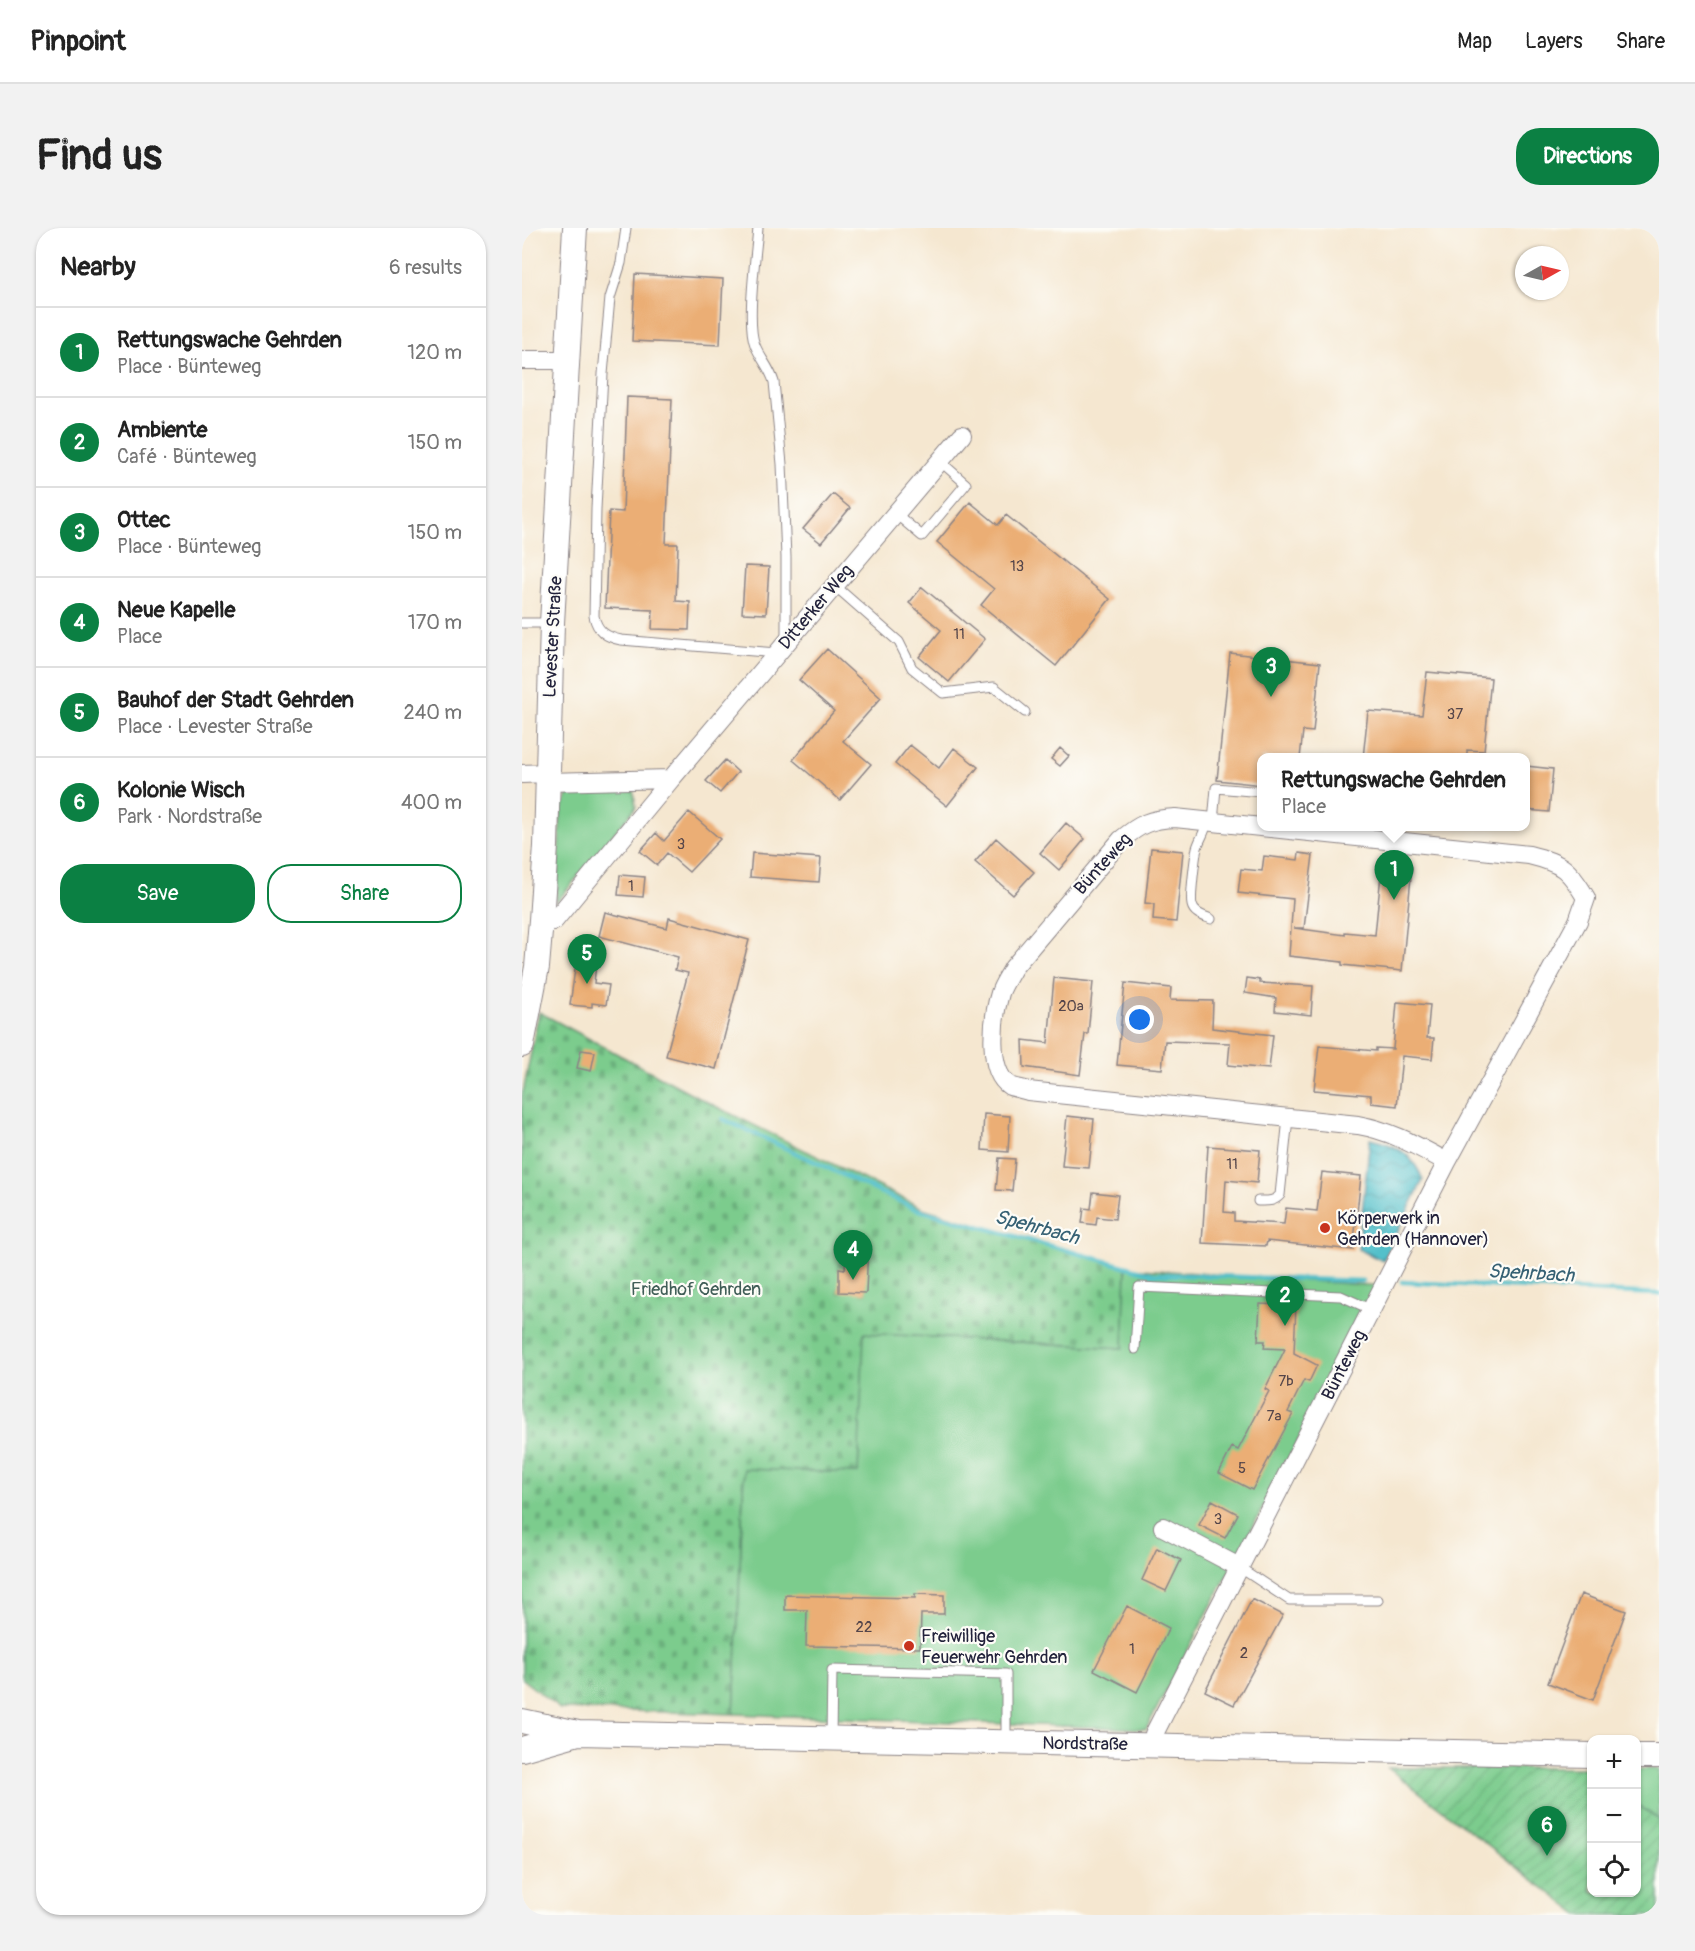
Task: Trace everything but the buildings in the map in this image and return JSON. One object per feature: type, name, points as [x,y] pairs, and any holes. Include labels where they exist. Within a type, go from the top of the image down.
[{"type":"street","name":"Levester Straße","points":[[522,1045],[537,967],[541,920],[552,623],[575,228]]},
{"type":"street","points":[[522,360],[568,360]]},
{"type":"street","name":"Ditterker Weg","points":[[541,920],[554,921],[781,647],[962,435]]},
{"type":"street","points":[[522,774],[547,777],[671,779]]},
{"type":"street","name":"Bünteweg","points":[[1257,825],[1175,818],[1155,819],[1137,826],[1121,840],[1013,968],[1000,992],[995,1022],[994,1055],[998,1073],[1010,1085],[1028,1091],[1382,1129],[1447,1162]]},
{"type":"street","name":"Bünteweg","points":[[1154,1745],[1154,1734],[1447,1162],[1578,921],[1586,898],[1572,875],[1551,861],[1529,855],[1320,831]]},
{"type":"street","points":[[1162,1527],[1239,1568]]},
{"type":"street","name":"Nordstraße","points":[[522,1721],[578,1733],[1587,1755]]},
{"type":"street","name":"Nordstraße","points":[[522,1749],[578,1733]]},
{"type":"street","points":[[1641,1756],[1659,1756]]},
{"type":"lane","points":[[626,228],[621,262],[610,298],[603,374],[596,509],[594,616],[596,625],[608,636],[621,640],[781,647],[786,557],[782,464],[774,382],[771,370],[754,344],[751,327],[758,228]]},
{"type":"lane","points":[[895,513],[922,536],[966,484],[940,461]]},
{"type":"lane","points":[[834,585],[899,642],[912,668],[943,693],[994,687],[1025,712]]},
{"type":"lane","points":[[522,623],[552,623]]},
{"type":"lane","points":[[1210,919],[1198,914],[1192,906],[1198,846],[1210,821],[1216,788],[1257,792]]},
{"type":"lane","points":[[1258,1201],[1271,1201],[1280,1195],[1288,1118]]},
{"type":"lane","points":[[1135,1349],[1138,1287],[1341,1296],[1372,1310]]},
{"type":"lane","points":[[1239,1568],[1289,1600],[1378,1600]]},
{"type":"lane","points":[[831,1739],[832,1670],[1006,1674],[1006,1742]]},
{"type":"green space","points":[[633,789],[636,807],[556,903],[561,808],[570,792]]},
{"type":"green space","name":"Friedhof Gehrden","points":[[539,1012],[713,1105],[922,1208],[1126,1268],[1123,1348],[864,1333],[858,1473],[744,1469],[734,1714],[560,1709],[522,1679],[522,1097]]},
{"type":"green space","points":[[1126,1268],[1380,1286],[1146,1729],[734,1714],[744,1468],[858,1473],[863,1333],[1122,1348]]},
{"type":"green space","points":[[1388,1768],[1587,1768],[1587,1897],[1641,1897],[1641,1807],[1659,1820],[1659,1915],[1579,1915]]},
{"type":"green space","points":[[1641,1769],[1659,1769],[1659,1820],[1641,1807]]},
{"type":"water","points":[[1370,1139],[1389,1144],[1403,1152],[1414,1163],[1423,1180],[1383,1261],[1358,1249]]},
{"type":"waterway","name":"Spehrbach","points":[[723,1119],[916,1209],[1153,1274],[1363,1281]]},
{"type":"waterway","name":"Spehrbach","points":[[1402,1282],[1659,1294]]},
{"type":"place","name":"Ottec","points":[[1271,697]]},
{"type":"place","name":"Rettungswache Gehrden","points":[[1394,900]]},
{"type":"place","name":"Bauhof der Stadt Gehrden","points":[[587,984]]},
{"type":"place","name":"Körperwerk in Gehrden (Hannover)","points":[[1325,1228]]},
{"type":"place","name":"Neue Kapelle","points":[[853,1280]]},
{"type":"place","name":"Ambiente","points":[[1285,1326]]},
{"type":"place","name":"Freiwillige Feuerwehr Gehrden","points":[[909,1646]]},
{"type":"place","name":"Kolonie Wisch","points":[[1547,1856]]}]
